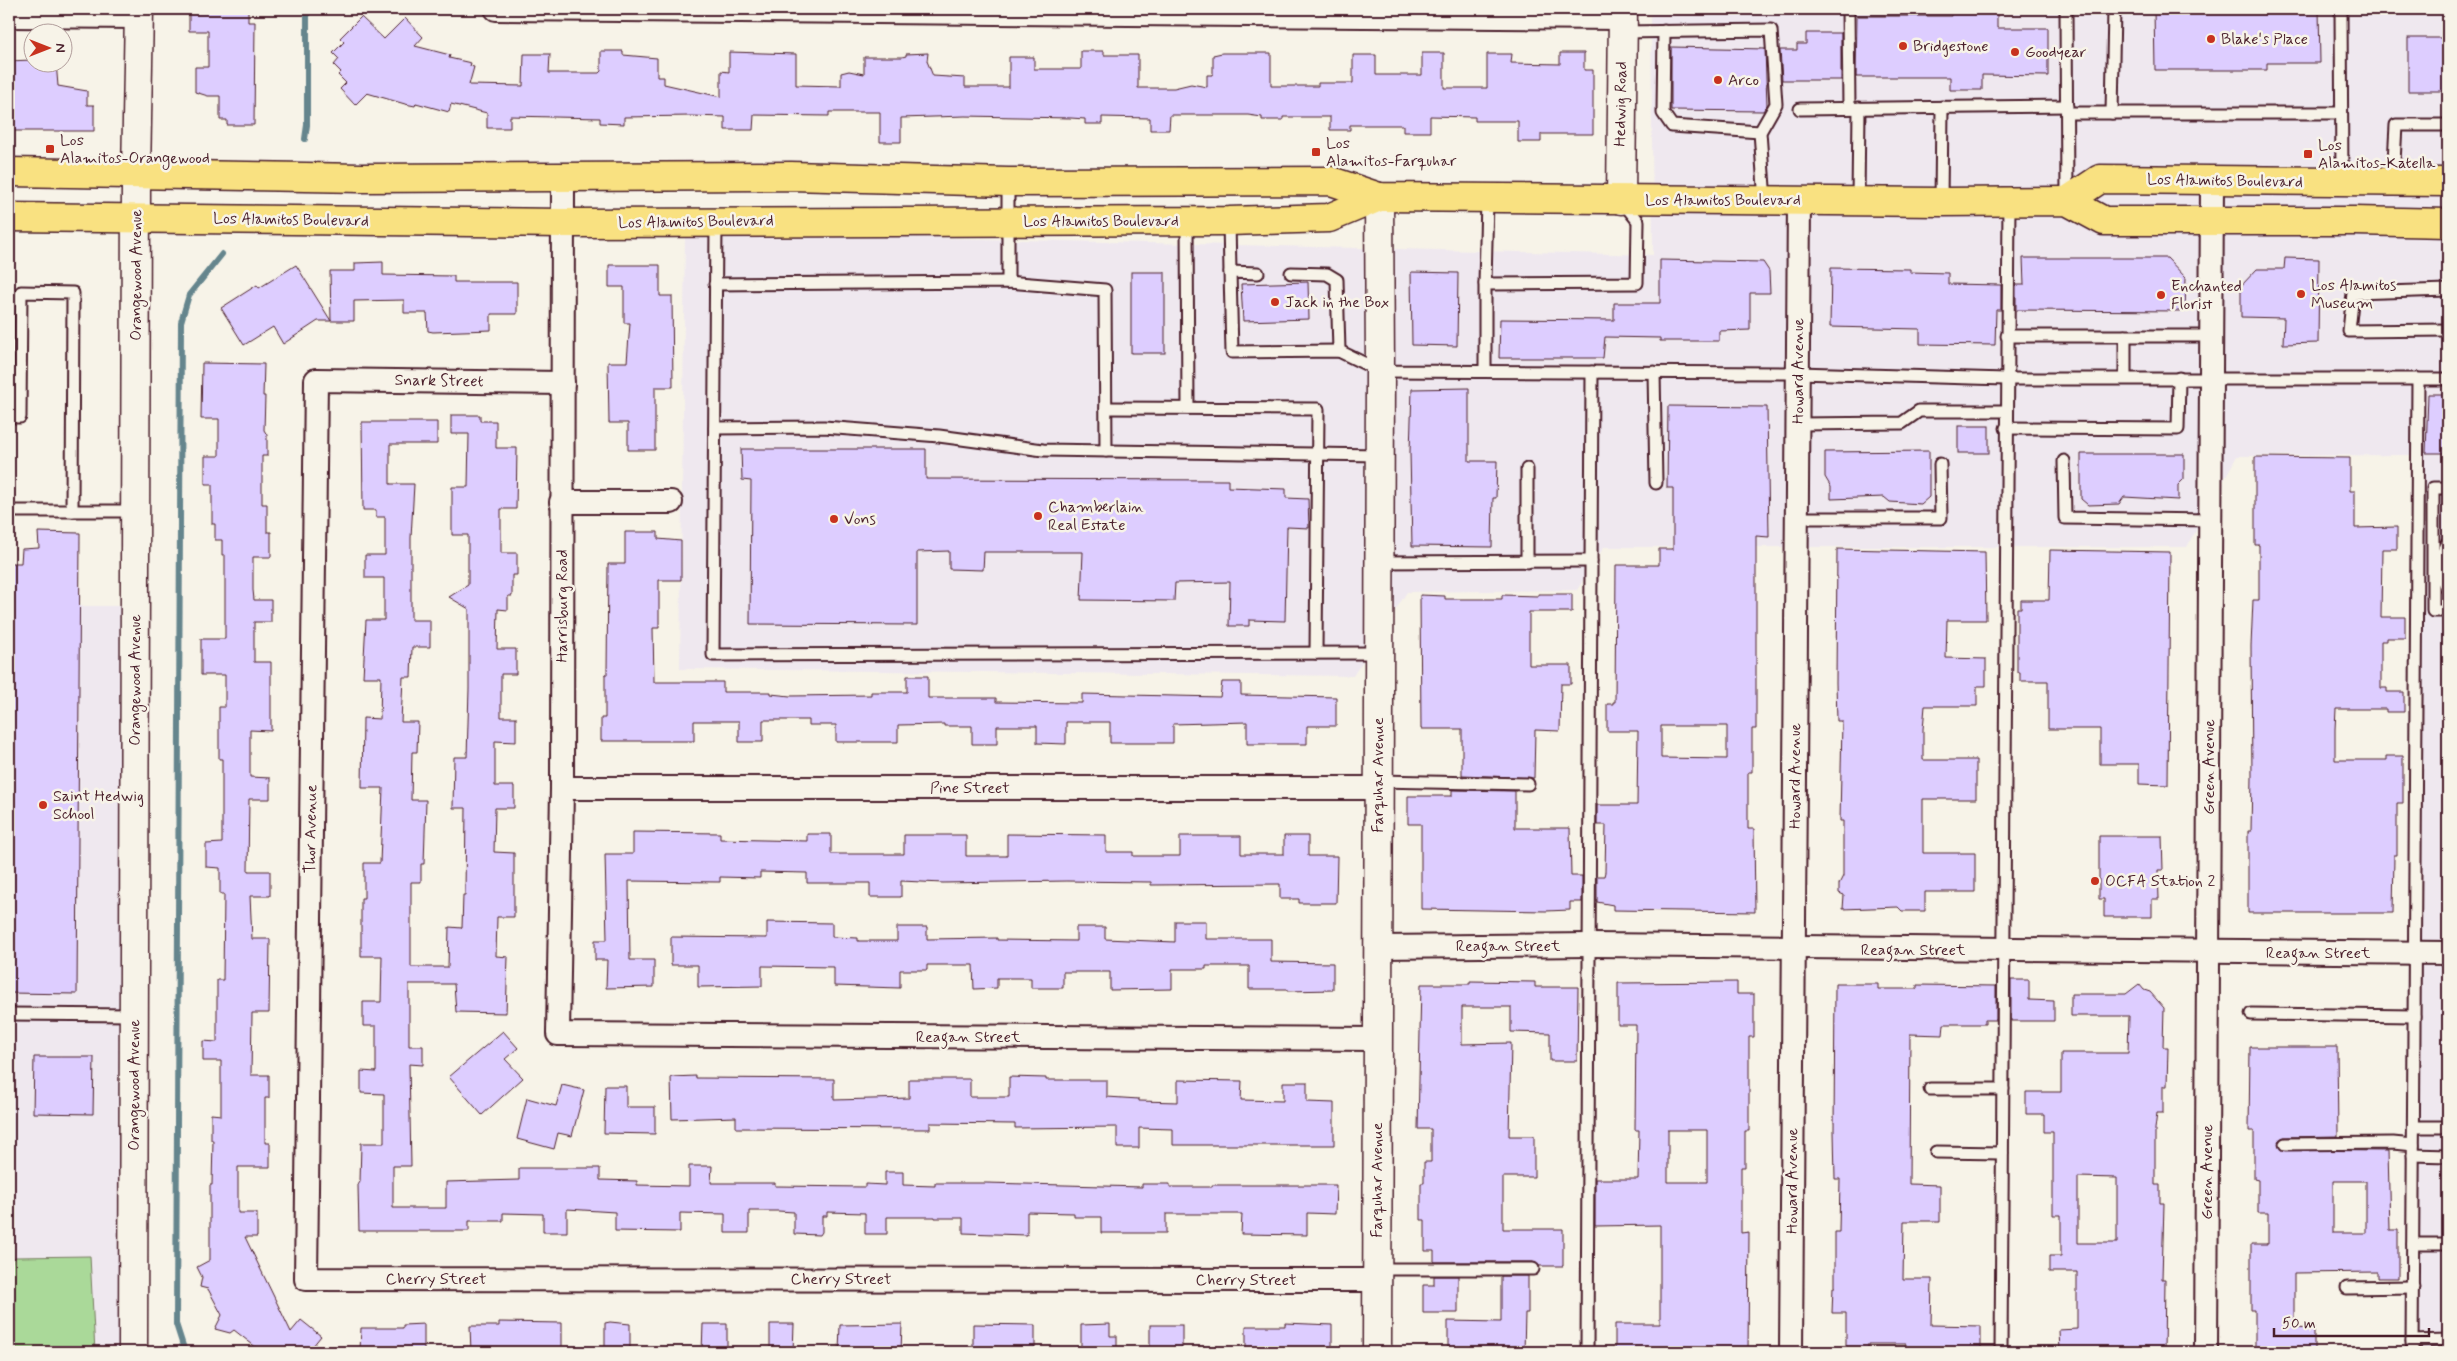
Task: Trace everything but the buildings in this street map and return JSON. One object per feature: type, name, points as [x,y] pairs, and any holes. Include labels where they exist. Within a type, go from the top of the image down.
[{"type":"main road","name":"Los Alamitos Boulevard","points":[[9,172],[563,178],[791,176],[1008,182],[1331,181],[1379,197],[1765,201],[2067,201],[2104,221],[2448,224]]},
{"type":"main road","name":"Los Alamitos Boulevard","points":[[2067,201],[2100,179],[2448,182]]},
{"type":"main road","name":"Los Alamitos Boulevard","points":[[9,217],[563,223],[1009,220],[1229,221],[1329,218],[1379,197]]},
{"type":"street","points":[[496,9],[1623,19]]},
{"type":"street","points":[[9,16],[139,13]]},
{"type":"street","name":"Orangewood Avenue","points":[[134,1352],[136,174],[139,13]]},
{"type":"street","name":"Hedwig Road","points":[[1621,200],[1623,19]]},
{"type":"street","name":"Harrisburg Road","points":[[558,1034],[562,788],[563,178]]},
{"type":"street","name":"Green Avenue","points":[[2206,1352],[2209,952],[2210,221],[2212,181]]},
{"type":"street","name":"Farquhar Avenue","points":[[1376,1352],[1380,455],[1379,197]]},
{"type":"street","name":"Howard Avenue","points":[[1791,1352],[1799,201]]},
{"type":"street","name":"Snark Street","points":[[316,380],[563,383]]},
{"type":"street","name":"Thor Avenue","points":[[306,1279],[316,380]]},
{"type":"street","points":[[561,502],[671,502]]},
{"type":"street","name":"Pine Street","points":[[562,788],[1378,785]]},
{"type":"street","name":"Reagan Street","points":[[1378,947],[1590,946],[2448,953]]},
{"type":"street","name":"Reagan Street","points":[[558,1034],[1378,1039]]},
{"type":"street","name":"Cherry Street","points":[[306,1279],[1377,1274]]},
{"type":"lane","points":[[1848,9],[1858,201]]},
{"type":"lane","points":[[2066,9],[2067,201]]},
{"type":"lane","points":[[2112,113],[2114,9]]},
{"type":"lane","points":[[2341,9],[2342,181]]},
{"type":"lane","points":[[1623,19],[1664,31],[1771,30],[1776,104],[1760,132],[1765,201]]},
{"type":"lane","points":[[1664,31],[1664,113],[1672,126],[1760,132]]},
{"type":"lane","points":[[1941,202],[1942,107]]},
{"type":"lane","points":[[1800,109],[1942,107],[2066,109],[2112,113],[2341,113]]},
{"type":"lane","points":[[2394,181],[2396,125],[2448,125]]},
{"type":"lane","points":[[1008,182],[1008,282]]},
{"type":"lane","points":[[1485,371],[1487,199]]},
{"type":"lane","points":[[1485,284],[1637,283],[1638,221],[1621,200]]},
{"type":"lane","points":[[2001,1352],[2008,201]]},
{"type":"lane","points":[[716,221],[713,655],[1378,653]]},
{"type":"lane","points":[[1187,221],[1188,408]]},
{"type":"lane","points":[[1229,221],[1232,352],[1339,351],[1380,371],[1798,373],[2006,379],[2448,379]]},
{"type":"lane","points":[[1230,272],[1258,273]]},
{"type":"lane","points":[[1291,273],[1327,274],[1337,280],[1339,351]]},
{"type":"lane","points":[[715,284],[1008,282],[1105,290],[1106,451]]},
{"type":"lane","points":[[2448,290],[2353,292],[2349,331],[2448,330]]},
{"type":"lane","points":[[9,418],[20,417],[21,292],[73,293],[72,511]]},
{"type":"lane","points":[[2007,336],[2211,336]]},
{"type":"lane","points":[[2124,336],[2125,378]]},
{"type":"lane","points":[[1587,1352],[1592,372]]},
{"type":"lane","points":[[1654,372],[1656,483]]},
{"type":"lane","points":[[2006,428],[2178,429],[2179,378]]},
{"type":"lane","points":[[2418,379],[2412,1346],[2448,1340]]},
{"type":"lane","points":[[1106,408],[1318,409],[1316,653]]},
{"type":"lane","points":[[1798,424],[1902,423],[1919,411],[2006,411]]},
{"type":"lane","points":[[715,428],[824,426],[939,436],[1043,450],[1380,455]]},
{"type":"lane","points":[[2064,462],[2065,518],[2210,520]]},
{"type":"lane","points":[[1797,518],[1941,518],[1940,464]]},
{"type":"lane","points":[[1527,469],[1527,562]]},
{"type":"lane","points":[[2448,488],[2433,488],[2433,611],[2448,611]]},
{"type":"lane","points":[[9,511],[136,511]]},
{"type":"lane","points":[[2448,542],[2442,549],[2440,572],[2448,589]]},
{"type":"lane","points":[[1379,562],[1591,561]]},
{"type":"lane","points":[[1378,785],[1528,784]]},
{"type":"lane","points":[[9,1014],[134,1015]]},
{"type":"lane","points":[[2251,1014],[2414,1016]]},
{"type":"lane","points":[[1930,1089],[2003,1089]]},
{"type":"lane","points":[[2414,1127],[2448,1127]]},
{"type":"lane","points":[[2285,1144],[2393,1143],[2413,1150],[2448,1156]]},
{"type":"lane","points":[[1936,1152],[2002,1152]]},
{"type":"lane","points":[[2413,1244],[2448,1244]]},
{"type":"lane","points":[[1377,1274],[1533,1269]]},
{"type":"lane","points":[[2347,1288],[2413,1287]]},
{"type":"shaded area","points":[[1651,9],[2448,9],[2448,1352],[2404,1352],[2410,455],[2237,456],[2187,547],[1604,547],[1577,590],[1407,592],[1353,676],[680,669],[685,232],[1653,255]]},
{"type":"shaded area","points":[[9,606],[120,606],[118,1352],[9,1352]]},
{"type":"green space","points":[[90,1256],[95,1352],[9,1352],[9,1269],[15,1257]]},
{"type":"waterway","points":[[305,139],[307,125],[307,9]]},
{"type":"waterway","points":[[185,1352],[176,1324],[181,322],[189,295],[222,254]]},
{"type":"place","name":"Blake's Place","points":[[2211,39]]},
{"type":"place","name":"Bridgestone","points":[[1903,46]]},
{"type":"place","name":"Goodyear","points":[[2015,52]]},
{"type":"place","name":"Arco","points":[[1718,80]]},
{"type":"place","name":"Los Alamitos-Orangewood","points":[[50,149]]},
{"type":"place","name":"Los Alamitos-Farquhar","points":[[1316,152]]},
{"type":"place","name":"Los Alamitos-Katella","points":[[2308,154]]},
{"type":"place","name":"Los Alamitos Museum","points":[[2301,294]]},
{"type":"place","name":"Enchanted Florist","points":[[2161,295]]},
{"type":"place","name":"Jack in the Box","points":[[1275,302]]},
{"type":"place","name":"Chamberlain Real Estate","points":[[1038,516]]},
{"type":"place","name":"Vons","points":[[834,519]]},
{"type":"place","name":"Saint Hedwig School","points":[[43,805]]},
{"type":"place","name":"OCFA Station 2","points":[[2095,881]]}]
